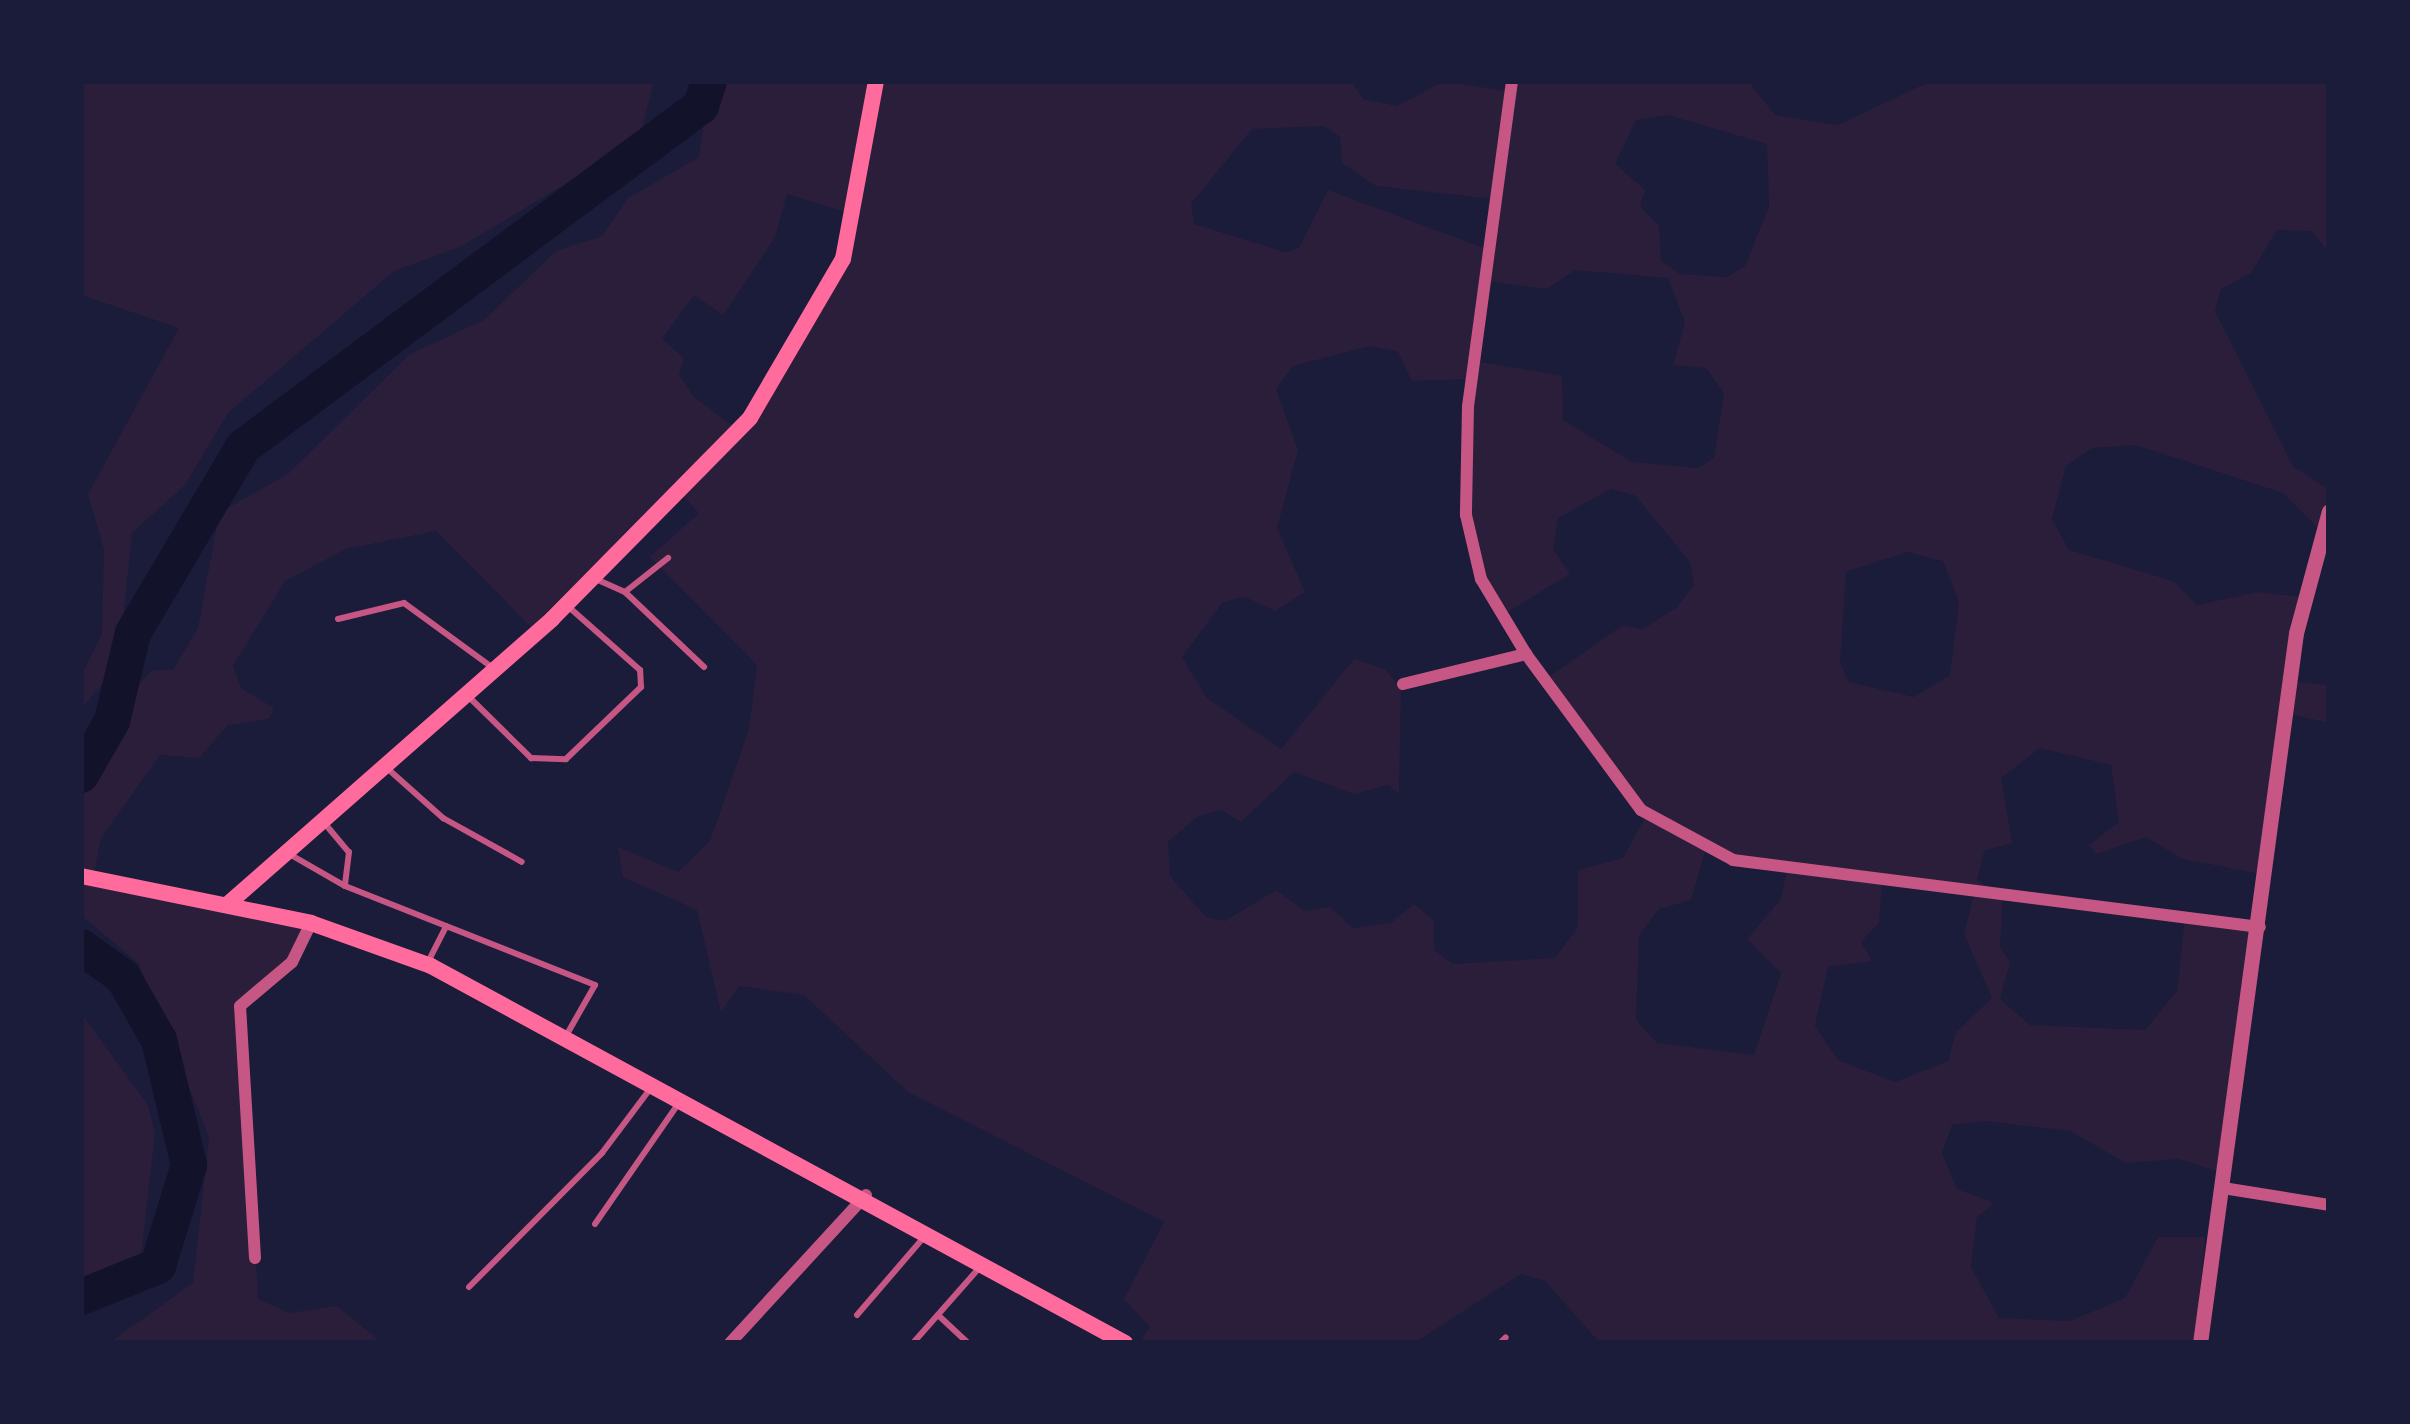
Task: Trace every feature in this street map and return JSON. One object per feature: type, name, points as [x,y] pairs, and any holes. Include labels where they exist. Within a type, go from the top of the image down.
[{"type":"main road","points":[[229,903],[326,825],[707,472],[816,318],[868,167],[876,81]]},
{"type":"main road","points":[[84,876],[311,923],[427,965],[867,1194],[1125,1343]]},
{"type":"street","points":[[1512,81],[1464,466],[1481,579],[1526,654],[1641,809],[1733,860],[2263,927]]},
{"type":"street","points":[[2200,1343],[2263,927],[2296,633],[2329,511]]},
{"type":"street","points":[[1402,684],[1526,654]]},
{"type":"street","points":[[255,1258],[240,1006],[292,962],[311,923]]},
{"type":"street","points":[[2223,1188],[2329,1205]]},
{"type":"street","points":[[730,1343],[867,1194]]},
{"type":"lane","points":[[626,592],[668,558]]},
{"type":"lane","points":[[595,578],[626,592],[704,667]]},
{"type":"lane","points":[[338,620],[404,603],[496,670]]},
{"type":"lane","points":[[468,696],[531,758],[566,759],[641,687],[640,670],[566,605]]},
{"type":"lane","points":[[388,769],[443,818],[522,862]]},
{"type":"lane","points":[[326,825],[349,852],[345,886]]},
{"type":"lane","points":[[290,854],[345,886],[595,985],[567,1034]]},
{"type":"lane","points":[[427,965],[446,926]]},
{"type":"lane","points":[[469,1287],[602,1153],[656,1081]]},
{"type":"lane","points":[[595,1224],[683,1096]]},
{"type":"lane","points":[[857,1315],[931,1229]]},
{"type":"lane","points":[[913,1343],[986,1260]]},
{"type":"lane","points":[[938,1315],[968,1343]]},
{"type":"shaded area","points":[[81,81],[654,81],[642,129],[614,155],[460,247],[394,271],[228,413],[185,485],[132,533],[118,666],[81,709],[81,676],[102,634],[104,550],[88,494],[179,328],[81,295]]},
{"type":"shaded area","points":[[710,81],[1351,81],[1363,99],[1397,106],[1444,81],[1506,91],[1512,81],[1748,81],[1775,115],[1838,125],[1931,81],[2329,81],[2329,252],[2311,231],[2277,230],[2251,273],[2221,289],[2215,311],[2293,466],[2329,490],[2319,529],[2283,493],[2136,445],[2092,448],[2066,466],[2052,519],[2069,550],[2173,581],[2197,605],[2258,592],[2302,597],[2295,682],[2329,685],[2329,723],[2290,714],[2268,875],[2182,859],[2146,837],[2097,854],[2089,845],[2119,822],[2111,765],[2040,748],[2001,778],[2012,843],[1984,851],[1977,881],[2003,893],[2000,947],[2010,962],[2000,999],[2030,1025],[2145,1030],[2177,991],[2185,918],[2255,923],[2220,1172],[2178,1159],[2126,1163],[2070,1131],[1985,1121],[1952,1125],[1942,1153],[1957,1189],[1994,1203],[1977,1217],[1971,1267],[1999,1318],[2070,1321],[2125,1298],[2158,1237],[2205,1237],[2195,1343],[1600,1343],[1545,1281],[1521,1274],[1414,1343],[1139,1343],[1150,1327],[1124,1299],[1164,1222],[908,1092],[804,995],[739,986],[721,1012],[697,910],[623,877],[618,847],[678,872],[710,841],[749,729],[757,665],[650,557],[699,513],[681,494],[533,629],[436,531],[346,549],[285,581],[233,666],[241,688],[274,708],[269,719],[228,725],[199,758],[160,755],[101,838],[92,883],[303,928],[295,952],[243,1002],[258,1299],[289,1313],[337,1306],[382,1343],[109,1343],[193,1283],[209,1137],[138,963],[81,915],[81,780],[115,707],[153,670],[173,670],[198,628],[219,513],[288,474],[410,354],[484,320],[556,251],[602,236],[628,198],[699,157]],"holes":[[[1668,115],[1767,144],[1769,206],[1745,266],[1727,277],[1680,274],[1661,260],[1659,226],[1640,206],[1645,190],[1615,164],[1636,120]],[[1324,126],[1340,137],[1342,163],[1376,186],[1494,199],[1484,248],[1328,190],[1299,248],[1285,252],[1194,224],[1191,204],[1252,129]],[[787,194],[852,214],[827,291],[737,429],[694,397],[679,375],[684,358],[662,339],[694,295],[723,315],[775,237]],[[1575,270],[1668,278],[1685,322],[1673,365],[1706,368],[1724,393],[1714,458],[1698,468],[1632,462],[1563,420],[1562,376],[1474,361],[1487,281],[1547,289]],[[1370,346],[1398,352],[1412,381],[1469,379],[1466,515],[1481,577],[1506,613],[1570,574],[1553,549],[1558,518],[1611,489],[1636,496],[1690,562],[1694,585],[1677,607],[1643,629],[1623,625],[1546,679],[1646,816],[1623,858],[1578,870],[1578,927],[1555,958],[1453,964],[1434,950],[1434,920],[1414,904],[1391,923],[1353,928],[1330,907],[1305,911],[1276,890],[1225,921],[1206,917],[1170,876],[1168,842],[1198,816],[1222,810],[1241,822],[1294,772],[1354,794],[1388,785],[1399,794],[1401,689],[1385,669],[1354,659],[1281,749],[1207,698],[1182,657],[1223,602],[1245,597],[1275,611],[1305,592],[1277,528],[1298,450],[1276,389],[1293,366]],[[1907,552],[1943,561],[1959,602],[1950,675],[1914,697],[1849,682],[1840,663],[1846,572]],[[1706,848],[1788,864],[1781,899],[1747,939],[1781,973],[1754,1055],[1657,1043],[1636,1020],[1639,935],[1659,909],[1691,900]],[[1882,879],[1974,894],[1964,934],[1992,998],[1956,1032],[1948,1061],[1895,1082],[1838,1060],[1815,1026],[1828,967],[1872,961],[1861,942],[1879,923]]]},
{"type":"shaded area","points":[[81,1013],[148,1105],[155,1134],[139,1274],[81,1280]]},
{"type":"waterway","points":[[81,775],[112,721],[133,633],[243,447],[701,106],[709,81]]},
{"type":"waterway","points":[[81,947],[123,977],[159,1040],[189,1165],[158,1266],[81,1297]]}]
